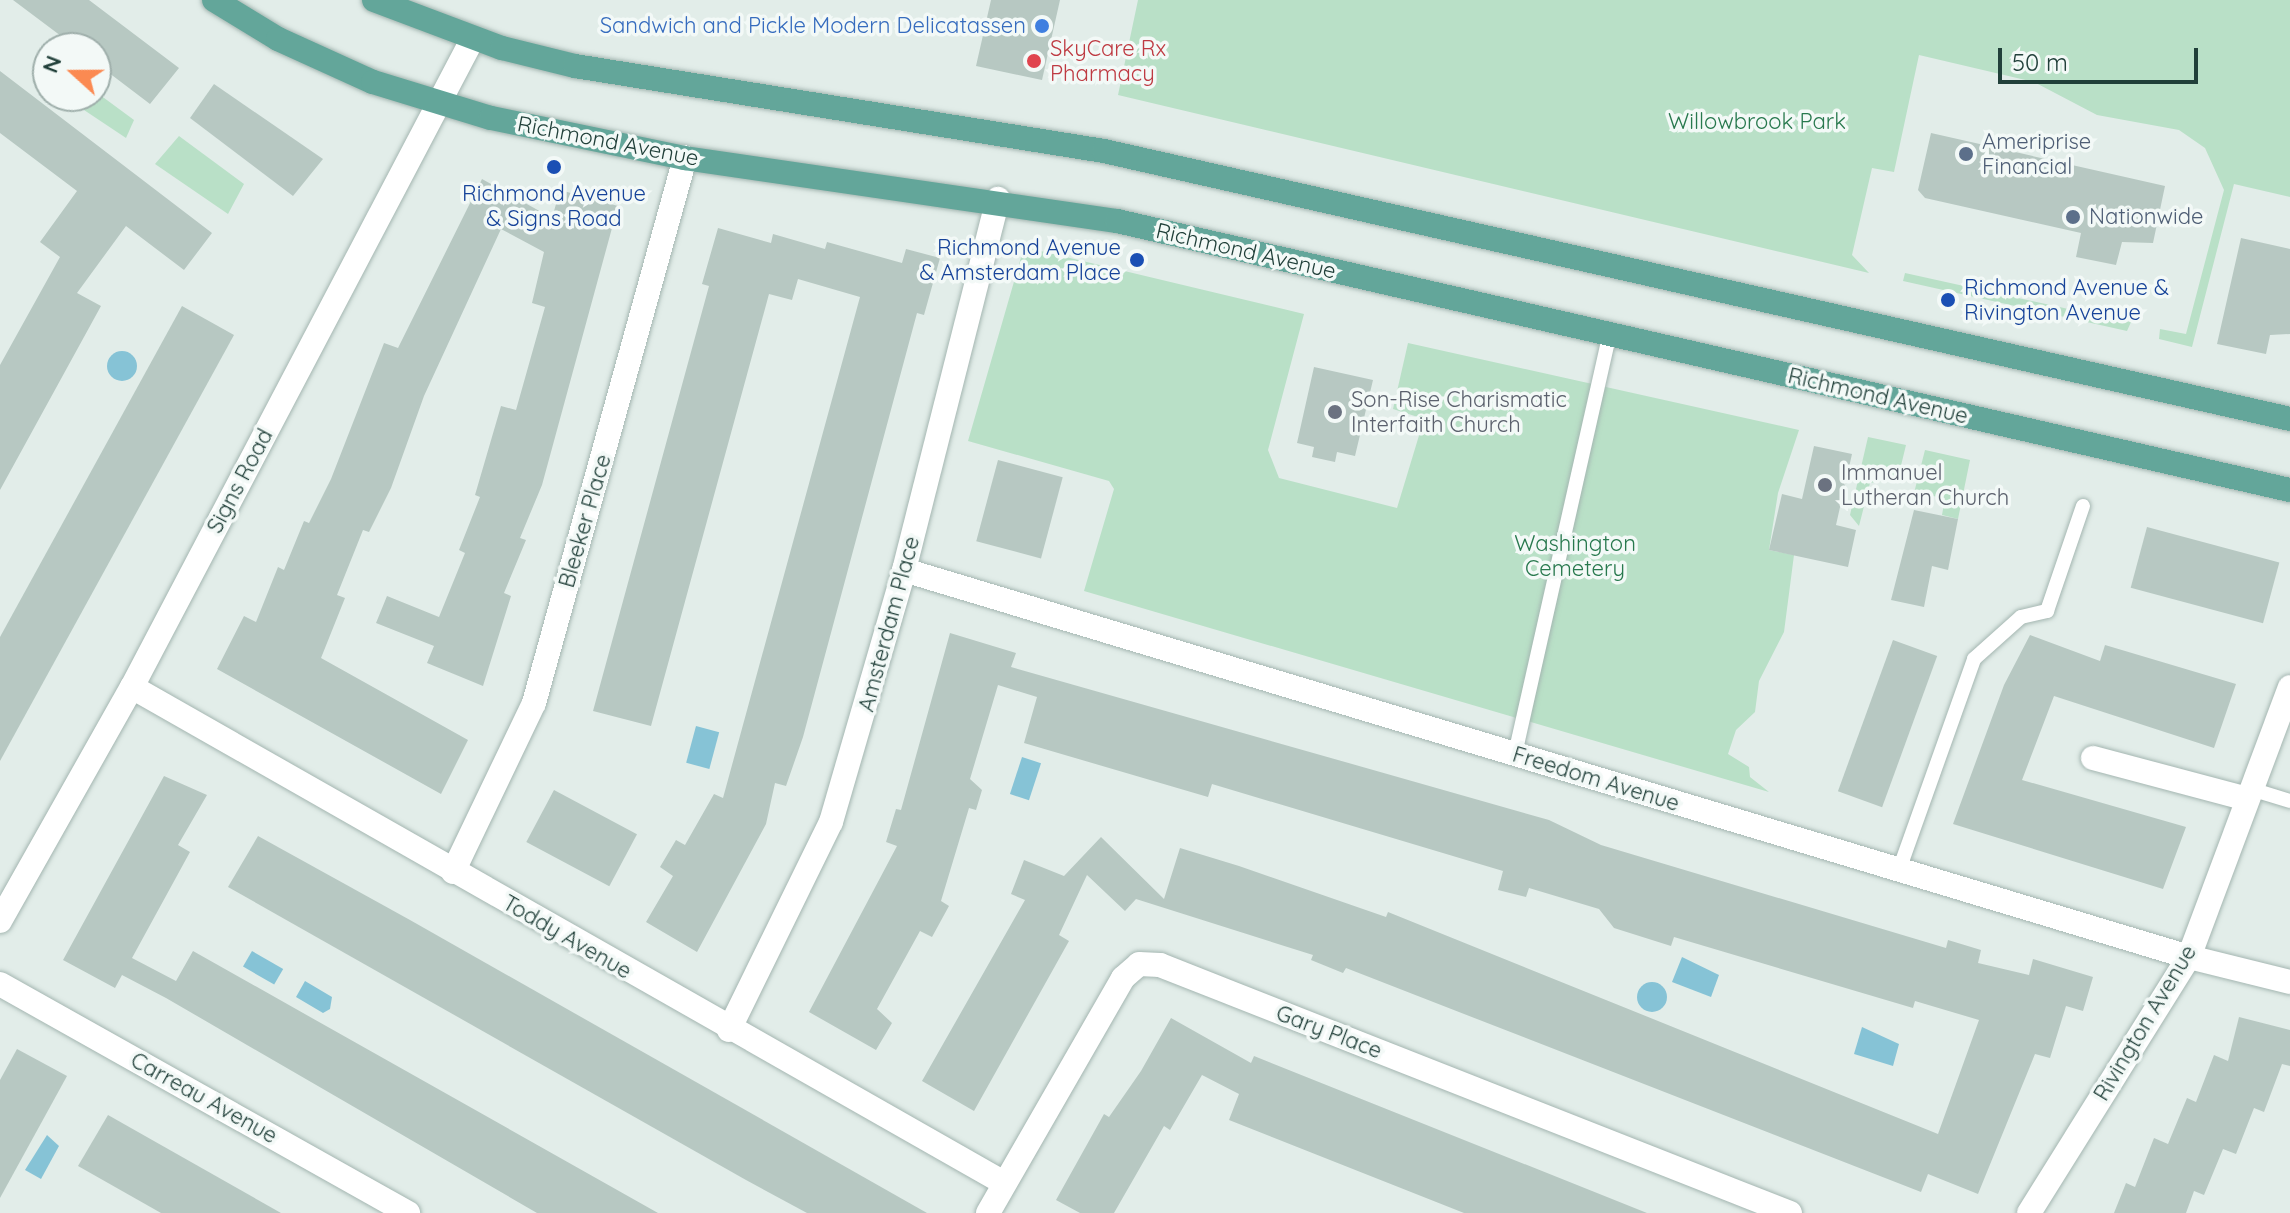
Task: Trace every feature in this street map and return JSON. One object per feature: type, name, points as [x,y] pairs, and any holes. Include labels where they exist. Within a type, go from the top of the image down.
[{"type":"main road","name":"Richmond Avenue","points":[[214,0],[278,39],[438,104],[685,158],[998,199],[1610,334],[2290,490]]},
{"type":"main road","points":[[374,0],[473,38],[575,66],[1104,151],[2290,419]]},
{"type":"street","name":"Signs Road","points":[[0,921],[132,687],[473,38]]},
{"type":"street","name":"Bleeker Place","points":[[453,872],[534,703],[685,158]]},
{"type":"street","name":"Amsterdam Place","points":[[729,1030],[831,822],[904,570],[998,199]]},
{"type":"street","name":"Freedom Avenue","points":[[904,570],[2189,957],[2290,982]]},
{"type":"street","name":"Toddy Avenue","points":[[132,687],[729,1030],[1004,1183]]},
{"type":"street","name":"Rivington Avenue","points":[[2029,1213],[2189,957],[2290,687]]},
{"type":"street","points":[[2093,758],[2249,794]]},
{"type":"street","name":"Gary Place","points":[[988,1213],[1123,978],[1139,964],[1160,965],[1790,1213]]},
{"type":"street","name":"Carreau Avenue","points":[[0,984],[408,1213]]},
{"type":"lane","points":[[1515,754],[1610,334]]},
{"type":"lane","points":[[1899,870],[1974,659],[2021,617],[2047,611],[2083,506]]},
{"type":"lane","points":[[2249,794],[2290,801]]},
{"type":"green space","name":"Willowbrook Park","points":[[1138,0],[2290,0],[2290,197],[2234,184],[2192,347],[2159,339],[2160,329],[2186,334],[2224,190],[2205,148],[2179,130],[2097,115],[2034,82],[1919,55],[1894,172],[1872,168],[1852,255],[1869,273],[1118,95]]},
{"type":"green space","points":[[112,104],[134,120],[126,138],[87,112],[112,112]]},
{"type":"green space","points":[[179,136],[244,184],[228,214],[155,164]]},
{"type":"green space","name":"Washington Cemetery","points":[[1024,247],[1304,314],[1268,450],[1279,478],[1397,508],[1424,419],[1393,409],[1408,343],[1799,430],[1778,493],[1769,550],[1794,555],[1784,632],[1759,681],[1755,712],[1736,730],[1728,754],[1749,767],[1750,777],[1769,792],[1084,591],[1114,489],[1109,481],[968,441]]},
{"type":"green space","points":[[1905,273],[2131,322],[2127,331],[1903,281]]},
{"type":"green space","points":[[1868,437],[1906,445],[1898,478],[1870,483],[1859,526],[1850,515]]},
{"type":"green space","points":[[1925,450],[1970,460],[1958,519],[1942,515],[1945,498],[1914,493]]},
{"type":"water","points":[[122,351],[128,352],[136,360],[136,372],[128,380],[122,381],[116,380],[108,372],[107,366],[108,360],[116,352]]},
{"type":"water","points":[[696,726],[719,732],[709,769],[686,763]]},
{"type":"water","points":[[1022,757],[1041,763],[1029,800],[1010,794]]},
{"type":"water","points":[[252,951],[283,969],[274,985],[243,967]]},
{"type":"water","points":[[1682,957],[1719,975],[1711,997],[1672,982]]},
{"type":"water","points":[[305,981],[332,997],[330,1009],[323,1013],[296,997]]},
{"type":"water","points":[[1652,982],[1663,986],[1667,997],[1663,1008],[1652,1012],[1641,1008],[1637,997],[1641,986]]},
{"type":"water","points":[[1862,1027],[1899,1044],[1893,1066],[1854,1054]]},
{"type":"water","points":[[47,1135],[59,1146],[41,1179],[25,1170]]},
{"type":"building","points":[[13,0],[89,0],[179,68],[150,104],[112,75],[112,32],[56,32]]},
{"type":"building","points":[[991,0],[1060,0],[1042,80],[976,66]]},
{"type":"building","points":[[0,71],[32,95],[32,112],[54,112],[212,233],[184,270],[126,226],[77,293],[101,306],[0,490],[0,365],[60,257],[40,242],[77,191],[0,133]]},
{"type":"building","points":[[214,84],[323,159],[293,196],[190,118]]},
{"type":"building","points":[[1931,133],[2165,186],[2153,243],[2122,242],[2116,265],[2076,257],[2081,233],[1925,198],[1918,190]]},
{"type":"building","points":[[482,179],[552,218],[560,190],[618,206],[542,485],[520,538],[526,540],[504,593],[511,596],[483,686],[427,663],[434,646],[376,623],[387,596],[439,617],[465,553],[459,550],[480,497],[475,495],[501,406],[516,410],[545,307],[532,303],[544,252],[501,229],[424,396],[391,488],[369,532],[363,530],[337,595],[345,598],[321,658],[468,740],[441,794],[217,669],[244,616],[256,622],[278,567],[284,570],[304,521],[309,523],[331,479],[384,343],[398,348]]},
{"type":"building","points":[[718,228],[771,243],[773,234],[825,249],[827,242],[902,263],[906,249],[940,258],[924,315],[917,313],[803,737],[786,786],[775,783],[766,824],[697,952],[646,922],[673,876],[660,867],[676,840],[685,845],[714,794],[723,798],[860,297],[798,279],[792,300],[769,294],[651,726],[593,711],[709,286],[702,284]]},
{"type":"building","points":[[2241,238],[2290,249],[2290,334],[2270,335],[2266,354],[2217,344]]},
{"type":"building","points":[[182,306],[234,335],[0,761],[0,637]]},
{"type":"building","name":"Son-Rise Charismatic Interfaith Church","points":[[1314,367],[1373,380],[1355,456],[1337,452],[1335,462],[1312,457],[1314,447],[1297,443]]},
{"type":"building","points":[[1814,446],[1852,454],[1836,525],[1856,530],[1848,567],[1769,550],[1782,494],[1802,499]]},
{"type":"building","points":[[998,460],[1063,477],[1041,558],[976,541]]},
{"type":"building","points":[[1914,510],[1958,519],[1948,570],[1932,566],[1924,607],[1891,600]]},
{"type":"building","points":[[2147,527],[2279,562],[2263,623],[2131,588]]},
{"type":"building","points":[[950,633],[1016,653],[1011,667],[1549,820],[1601,845],[1946,948],[1948,940],[1981,950],[1978,963],[2029,975],[2033,959],[2093,977],[2083,1011],[2066,1006],[2050,1058],[2035,1054],[1978,1194],[1928,1174],[1921,1192],[1346,968],[1343,973],[1311,960],[1313,955],[1136,899],[1125,911],[1087,875],[1059,935],[1069,941],[974,1111],[922,1081],[1025,900],[1011,894],[1024,860],[1064,876],[1101,837],[1164,899],[1180,848],[1386,917],[1388,912],[1938,1134],[1979,1020],[1915,1001],[1913,1008],[1674,937],[1671,946],[1614,928],[1599,909],[1529,888],[1526,897],[1498,890],[1503,871],[1212,784],[1208,797],[1024,743],[1037,697],[998,685],[970,779],[982,790],[976,810],[969,808],[941,901],[949,906],[932,937],[920,931],[877,1009],[892,1023],[876,1050],[809,1012],[897,846],[886,842],[896,809],[901,810]]},
{"type":"building","points":[[2030,635],[2100,661],[2105,645],[2236,684],[2214,748],[2054,696],[2022,780],[2186,827],[2163,889],[1953,824],[2004,685]]},
{"type":"building","points":[[1893,640],[1937,656],[1882,807],[1838,791]]},
{"type":"building","points":[[164,776],[207,795],[178,845],[190,852],[132,958],[176,981],[193,951],[658,1213],[537,1213],[166,998],[122,975],[115,988],[63,960]]},
{"type":"building","points":[[554,790],[637,834],[609,886],[526,842]]},
{"type":"building","points":[[258,836],[927,1213],[807,1213],[746,1180],[228,887]]},
{"type":"building","points":[[2239,1017],[2290,1030],[2290,1066],[2282,1064],[2264,1112],[2254,1108],[2236,1154],[2223,1149],[2204,1195],[2194,1191],[2186,1213],[2114,1213],[2126,1183],[2135,1187],[2154,1138],[2168,1144],[2187,1098],[2196,1102],[2214,1055],[2228,1061]]},
{"type":"building","points":[[1171,1018],[1251,1063],[1254,1056],[1647,1213],[1464,1213],[1229,1120],[1239,1094],[1202,1075],[1170,1130],[1164,1126],[1114,1213],[1080,1213],[1056,1200],[1104,1114],[1109,1117],[1141,1071]]},
{"type":"building","points":[[17,1049],[67,1076],[0,1198],[0,1080]]},
{"type":"building","points":[[108,1115],[281,1213],[161,1213],[78,1166]]},
{"type":"place","name":"Sandwich and Pickle Modern Delicatassen","points":[[1042,26]]},
{"type":"place","name":"SkyCare Rx Pharmacy","points":[[1034,61]]},
{"type":"place","name":"Ameriprise Financial","points":[[1966,154]]},
{"type":"place","name":"Richmond Avenue & Signs Road","points":[[554,167]]},
{"type":"place","name":"Nationwide","points":[[2073,217]]},
{"type":"place","name":"Richmond Avenue & Amsterdam Place","points":[[1137,260]]},
{"type":"place","name":"Richmond Avenue & Rivington Avenue","points":[[1948,300]]},
{"type":"place","name":"Son-Rise Charismatic Interfaith Church","points":[[1335,412]]},
{"type":"place","name":"Immanuel Lutheran Church","points":[[1825,485]]}]
